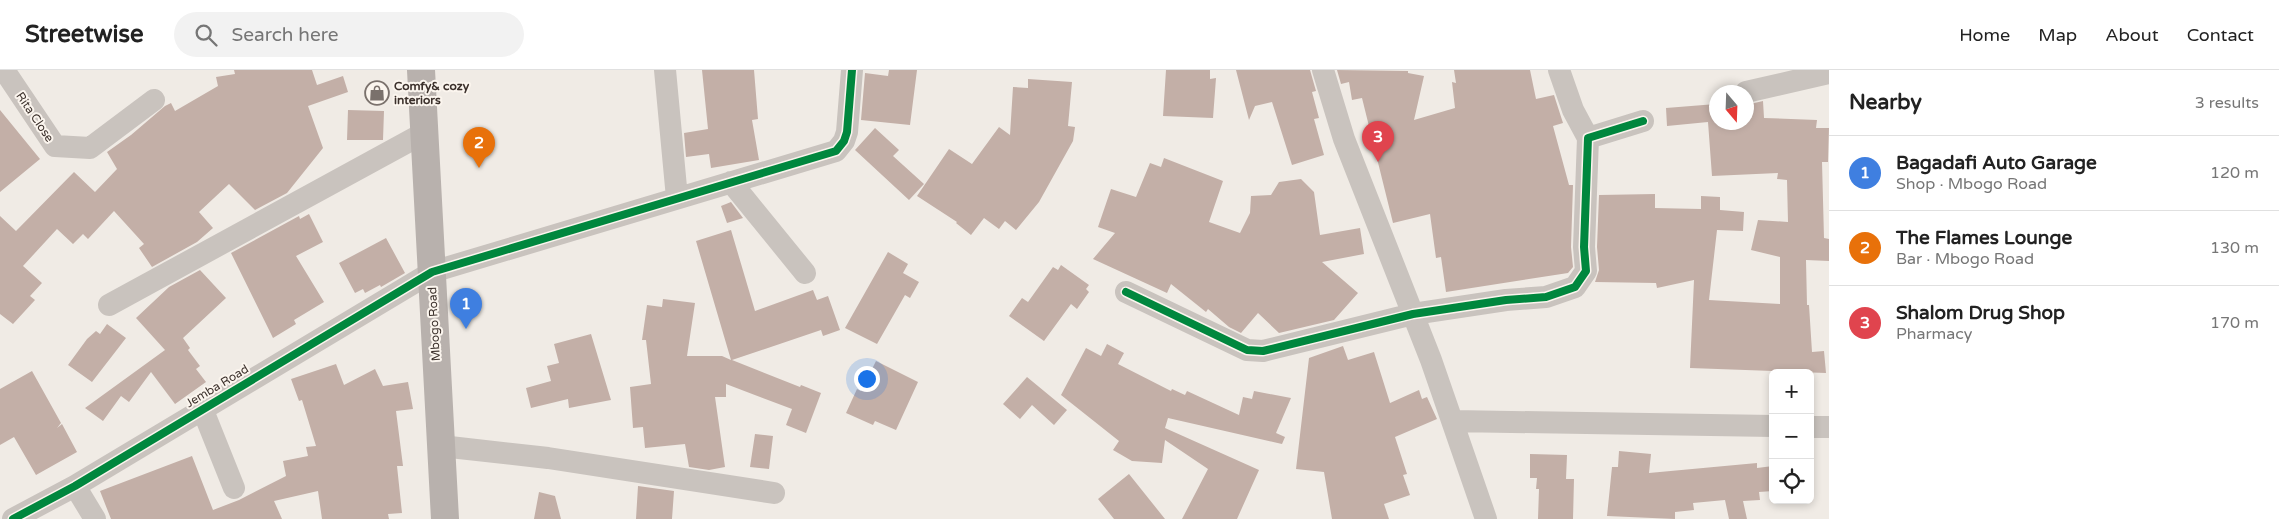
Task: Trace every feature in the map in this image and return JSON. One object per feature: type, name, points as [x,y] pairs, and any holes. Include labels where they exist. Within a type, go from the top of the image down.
[{"type":"main road","name":"Mbogo Road","points":[[421,70],[445,519]]},
{"type":"street","name":"Rita Close","points":[[4,70],[55,146],[90,148],[154,100]]},
{"type":"street","points":[[665,70],[677,198]]},
{"type":"street","name":"Jemba Road","points":[[13,519],[74,486],[432,272],[836,150],[844,141],[847,132],[852,70]]},
{"type":"street","points":[[1322,70],[1344,139],[1453,421],[1486,519]]},
{"type":"street","points":[[1126,292],[1247,350],[1264,351],[1413,314],[1506,300],[1546,297],[1575,287],[1586,271],[1584,248],[1588,138],[1572,110],[1559,70]]},
{"type":"street","points":[[1754,90],[1829,73]]},
{"type":"street","points":[[1588,138],[1643,120]]},
{"type":"street","points":[[109,305],[424,133]]},
{"type":"street","points":[[731,182],[805,273]]},
{"type":"street","points":[[202,408],[234,488]]},
{"type":"street","points":[[1453,421],[1769,426]]},
{"type":"street","points":[[1814,426],[1829,427]]},
{"type":"street","points":[[441,446],[548,458],[774,493]]},
{"type":"street","points":[[74,486],[95,519]]},
{"type":"building","points":[[234,70],[312,70],[317,85],[343,76],[348,92],[308,106],[323,148],[287,193],[255,210],[229,184],[199,212],[213,228],[197,242],[152,267],[139,248],[144,244],[114,211],[88,239],[83,234],[73,244],[57,229],[23,266],[42,283],[30,296],[35,300],[13,324],[0,314],[0,216],[16,231],[74,172],[95,192],[117,169],[107,152],[131,135],[165,106],[171,103],[175,111],[218,86],[216,77],[235,74]]},
{"type":"building","points":[[702,70],[754,70],[758,119],[752,120],[759,160],[711,168],[709,154],[686,157],[684,133],[708,129]]},
{"type":"building","points":[[889,70],[917,70],[910,125],[861,120],[865,73],[888,76]]},
{"type":"building","points":[[1166,70],[1210,70],[1210,79],[1216,78],[1213,118],[1163,116]]},
{"type":"building","points":[[1236,70],[1310,70],[1316,91],[1312,92],[1319,118],[1314,119],[1324,155],[1292,165],[1272,102],[1255,106],[1249,120]]},
{"type":"building","points":[[1337,70],[1408,71],[1408,73],[1424,76],[1414,120],[1455,108],[1452,82],[1456,83],[1454,70],[1530,70],[1536,99],[1554,95],[1563,123],[1553,126],[1569,185],[1573,185],[1571,247],[1573,267],[1568,273],[1446,292],[1441,257],[1436,258],[1430,214],[1393,223],[1362,98],[1352,100],[1349,82],[1341,84]]},
{"type":"building","points":[[1028,79],[1072,82],[1068,126],[1075,127],[1073,141],[1039,202],[1016,230],[1005,221],[999,229],[984,218],[971,235],[957,222],[917,196],[949,149],[972,164],[999,127],[1010,135],[1013,87],[1028,88]]},
{"type":"building","points":[[1763,101],[1764,118],[1817,120],[1816,128],[1829,128],[1828,162],[1822,162],[1824,238],[1829,239],[1829,261],[1806,260],[1807,305],[1809,305],[1812,352],[1824,351],[1826,373],[1814,373],[1814,369],[1769,369],[1769,371],[1690,368],[1694,280],[1657,288],[1656,283],[1595,282],[1599,270],[1597,247],[1599,195],[1655,194],[1655,208],[1701,209],[1701,196],[1720,197],[1720,210],[1744,212],[1743,231],[1717,230],[1709,300],[1780,304],[1780,257],[1751,250],[1758,220],[1788,222],[1787,180],[1777,179],[1778,173],[1712,176],[1708,122],[1667,126],[1666,108],[1709,105],[1709,130],[1754,130],[1754,103]]},
{"type":"building","points":[[0,110],[40,159],[0,192]]},
{"type":"building","points":[[348,110],[384,111],[383,140],[347,140]]},
{"type":"building","points":[[875,128],[899,150],[893,156],[924,184],[909,200],[855,150]]},
{"type":"building","points":[[1164,158],[1223,181],[1209,222],[1240,233],[1250,213],[1251,196],[1271,195],[1279,182],[1301,179],[1314,192],[1320,235],[1360,228],[1364,254],[1322,262],[1358,293],[1334,320],[1279,333],[1258,313],[1241,333],[1229,327],[1208,309],[1206,312],[1171,284],[1167,293],[1093,259],[1115,233],[1098,227],[1111,189],[1136,197],[1150,163],[1161,167]]},
{"type":"building","points":[[731,202],[743,218],[727,223],[721,206]]},
{"type":"building","points":[[309,214],[323,242],[296,256],[324,302],[294,320],[296,324],[273,338],[231,253],[299,216],[300,219]]},
{"type":"building","points":[[731,230],[755,311],[813,290],[817,300],[828,296],[840,330],[823,336],[821,330],[732,360],[800,387],[801,385],[821,393],[806,433],[786,425],[792,409],[726,384],[726,397],[715,397],[725,467],[709,470],[689,467],[685,444],[645,448],[643,427],[633,428],[630,387],[651,384],[646,340],[642,340],[647,305],[662,307],[663,299],[695,303],[687,356],[722,356],[731,360],[696,241]]},
{"type":"building","points":[[386,238],[405,273],[381,287],[380,285],[365,293],[363,289],[355,293],[339,263]]},
{"type":"building","points":[[888,252],[908,264],[903,273],[919,282],[910,298],[905,295],[877,344],[845,328]]},
{"type":"building","points":[[1061,265],[1089,285],[1086,289],[1089,292],[1077,309],[1071,304],[1044,341],[1009,316],[1022,298],[1028,302],[1053,267],[1058,270]]},
{"type":"building","points":[[200,270],[226,298],[183,338],[190,348],[188,350],[200,366],[196,369],[206,382],[175,404],[151,372],[129,402],[121,396],[103,421],[85,408],[165,350],[136,318],[169,287]]},
{"type":"building","points":[[107,324],[126,338],[92,382],[68,365],[87,339],[96,331],[100,334]]},
{"type":"building","points":[[591,334],[611,400],[569,408],[568,399],[531,408],[526,388],[551,381],[547,366],[559,363],[554,344]]},
{"type":"building","points":[[1107,344],[1124,353],[1118,364],[1171,391],[1172,389],[1185,395],[1187,391],[1239,415],[1243,397],[1252,399],[1254,391],[1291,398],[1276,433],[1285,437],[1282,444],[1168,418],[1165,428],[1259,470],[1237,519],[1182,519],[1208,469],[1165,440],[1162,463],[1132,461],[1113,450],[1119,441],[1061,395],[1086,348],[1101,356]]},
{"type":"building","points":[[1343,346],[1348,360],[1374,352],[1390,403],[1419,390],[1422,399],[1427,397],[1437,419],[1395,437],[1407,474],[1403,475],[1410,495],[1384,504],[1389,519],[1332,519],[1324,472],[1296,469],[1309,358]]},
{"type":"building","points":[[876,361],[918,382],[896,430],[875,421],[873,425],[846,413],[857,389],[861,391]]},
{"type":"building","points":[[336,364],[344,385],[375,369],[383,386],[408,382],[413,409],[396,411],[403,466],[397,466],[402,513],[388,514],[389,519],[322,519],[318,491],[274,501],[282,519],[111,519],[100,491],[192,456],[213,510],[239,500],[286,476],[283,461],[308,456],[306,447],[316,446],[302,400],[299,401],[291,379]]},
{"type":"building","points":[[32,371],[61,423],[57,428],[62,424],[77,452],[36,475],[14,437],[0,445],[0,389]]},
{"type":"building","points":[[1027,377],[1067,410],[1054,425],[1032,405],[1020,419],[1003,404]]},
{"type":"building","points":[[755,434],[773,436],[769,469],[750,467]]},
{"type":"building","points":[[1619,451],[1651,454],[1649,473],[1757,463],[1757,468],[1769,466],[1769,491],[1759,492],[1760,500],[1743,501],[1747,519],[1729,519],[1725,500],[1693,503],[1694,510],[1675,512],[1675,519],[1607,516],[1612,467],[1618,467]]},
{"type":"building","points":[[1530,454],[1567,455],[1566,479],[1574,479],[1573,519],[1538,519],[1539,489],[1536,489],[1537,478],[1530,478]]},
{"type":"building","points":[[1129,474],[1165,519],[1114,519],[1098,499]]},
{"type":"building","points":[[638,486],[674,491],[672,519],[636,519]]},
{"type":"building","points":[[539,492],[555,496],[561,519],[534,519]]},
{"type":"cycle path","points":[[13,519],[75,486],[432,272],[836,151],[844,141],[847,132],[852,70]]},
{"type":"cycle path","points":[[1126,292],[1247,350],[1263,351],[1413,314],[1506,300],[1546,297],[1575,287],[1586,271],[1584,247],[1588,138],[1643,121]]},
{"type":"place","name":"Comfy& cozy interiors","points":[[377,93]]},
{"type":"place","name":"Shalom Drug Shop","points":[[1378,162]]},
{"type":"place","name":"The Flames Lounge","points":[[479,168]]},
{"type":"place","name":"Bagadafi Auto Garage","points":[[466,329]]}]
